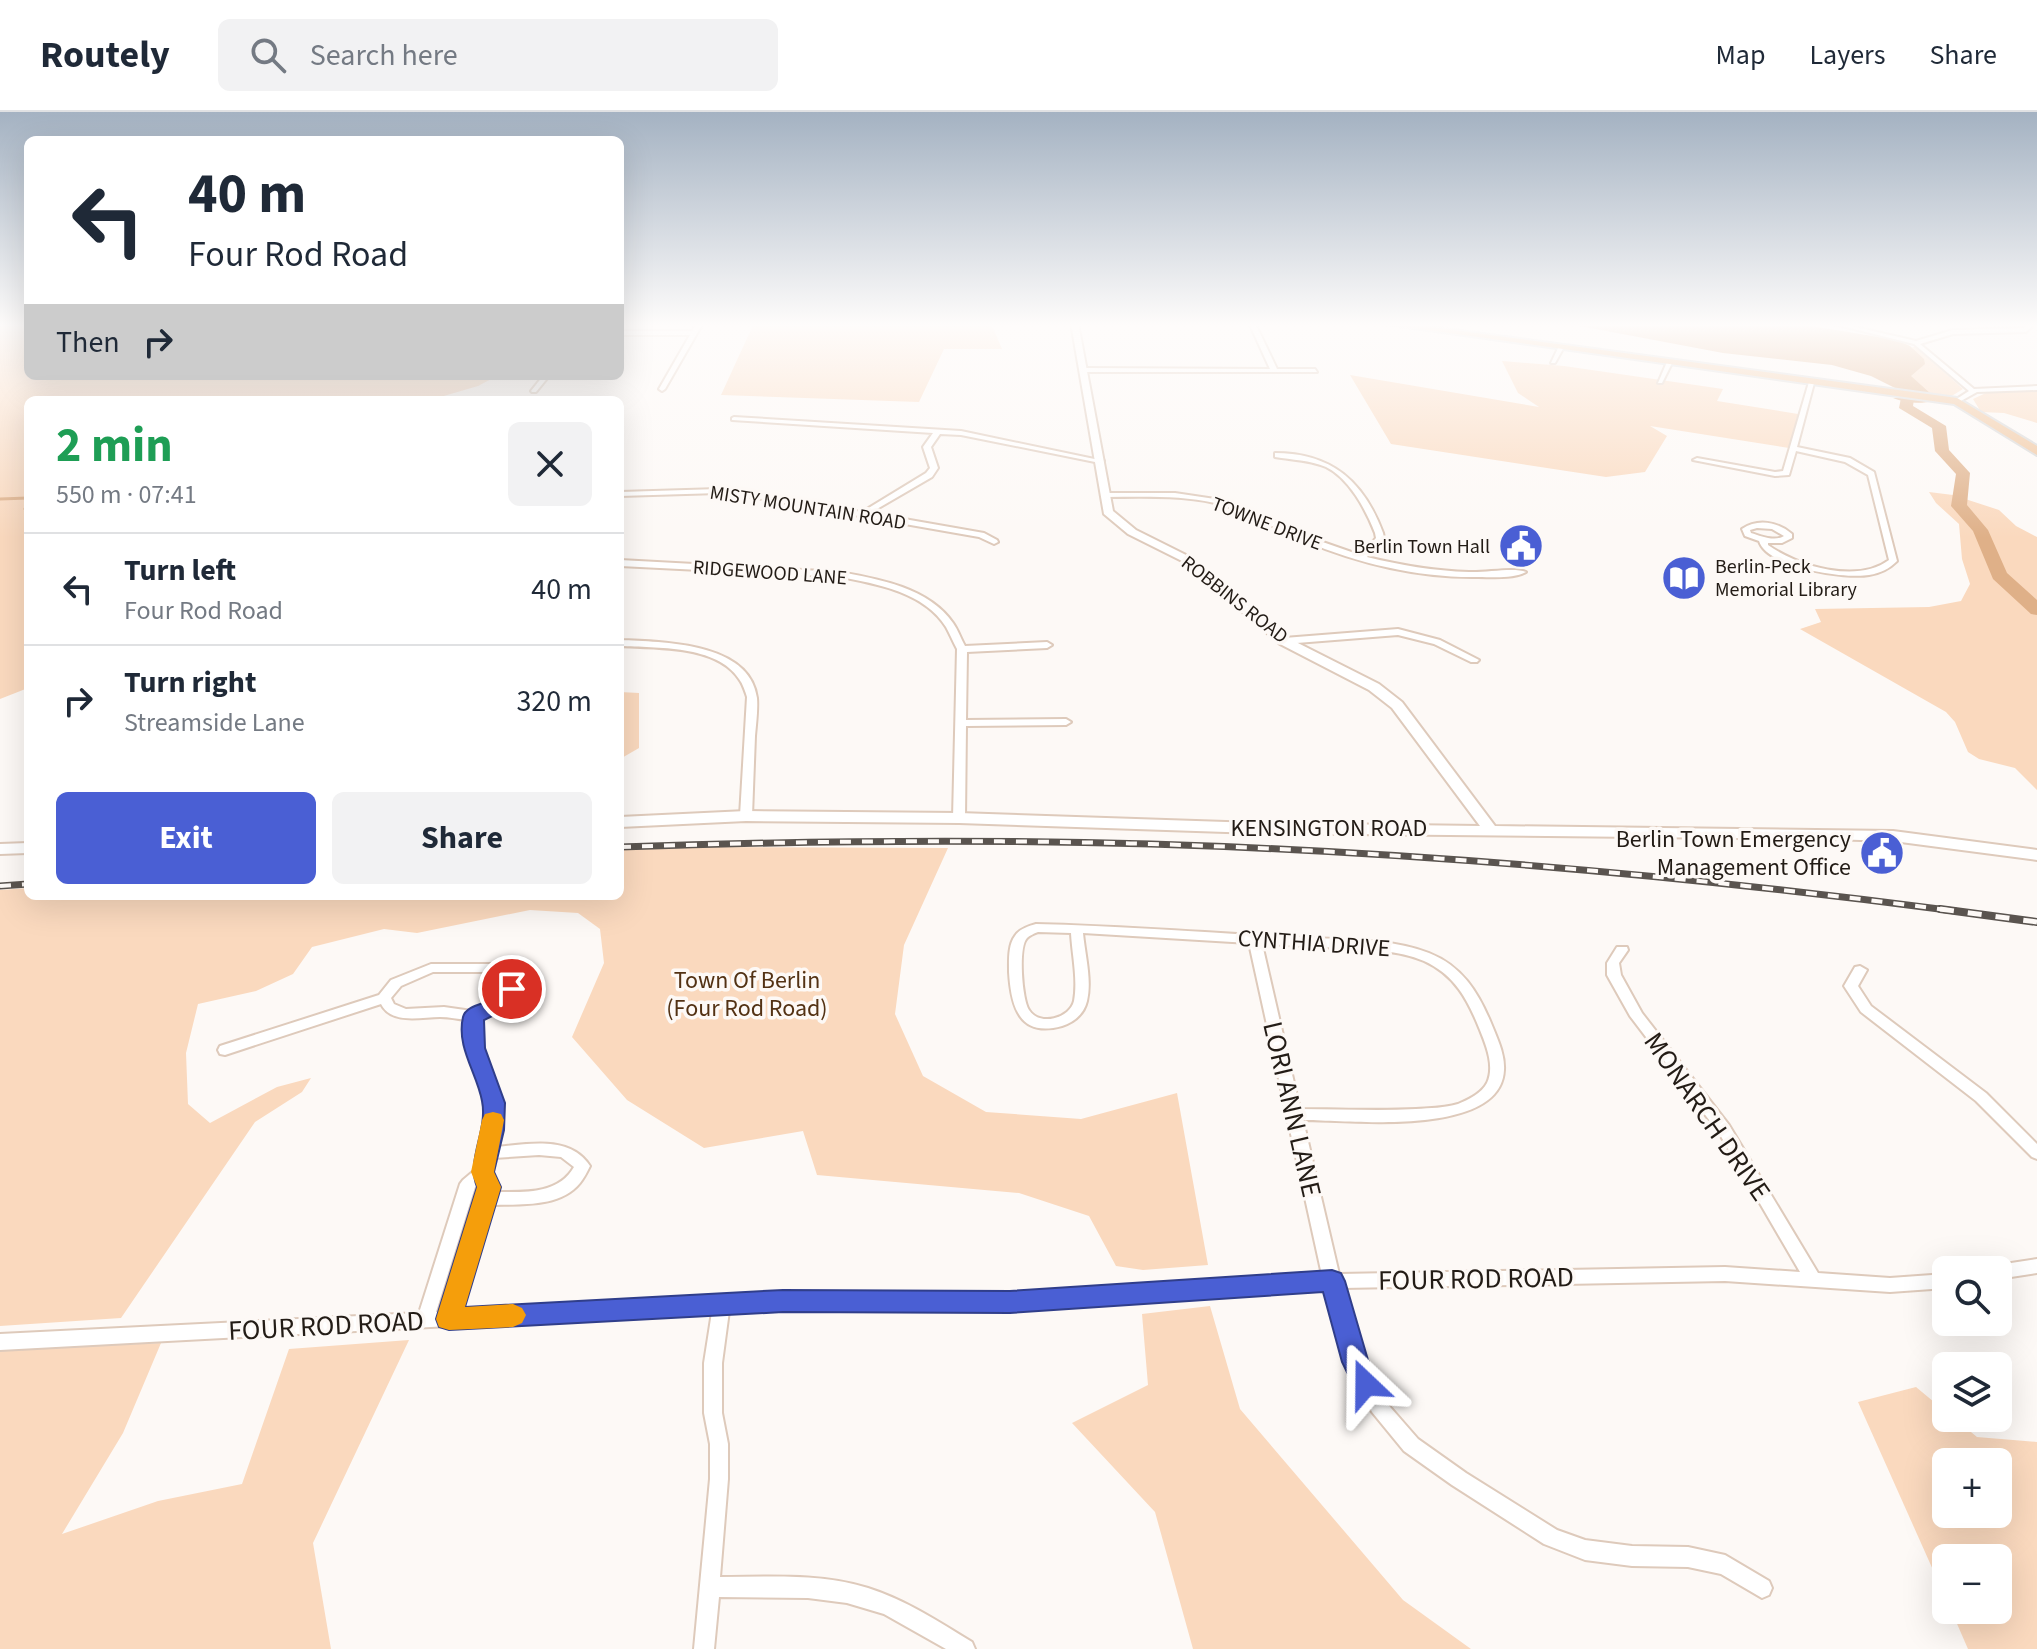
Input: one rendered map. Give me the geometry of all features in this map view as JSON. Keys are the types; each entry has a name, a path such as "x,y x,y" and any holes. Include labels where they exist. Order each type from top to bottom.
{"main road":[{"path":"1899,395 1957,401 2036,450"}],"street":[{"name":"ROBBINS ROAD","path":"1088,395 1108,512 1116,522 1186,559 1284,641 1374,687 1397,705 1489,828"},
{"path":"1697,460 1784,474 1808,395"},
{"path":"1957,401 1967,395"},
{"path":"734,419 938,431 986,437 1100,461"},
{"path":"864,514 929,475 934,468 927,447 938,431"},
{"path":"1763,540 1764,546 1775,554 1821,570 1868,572 1886,568 1893,561 1871,474 1837,456 1792,448"},
{"path":"1278,455 1325,464 1337,469 1349,480 1380,538 1362,557"},
{"name":"MISTY MOUNTAIN ROAD","path":"624,494 719,491 981,535 994,542"},
{"name":"TOWNE DRIVE","path":"1105,495 1177,496 1217,501 1320,544 1362,557 1438,571 1484,574 1522,572"},
{"name":"RIDGEWOOD LANE","path":"624,563 863,578 911,594 932,606 952,626 962,649"},
{"path":"1284,641 1398,632 1437,642 1474,660"},
{"path":"624,643 708,653 726,660 749,682 752,697 746,816"},
{"path":"959,818 962,649 1047,645"},
{"path":"962,723 1066,722"},
{"name":"KENSINGTON ROAD","path":"624,822 746,816 959,818 1256,828 1489,828 1893,836 2037,855"},
{"path":"0,849 24,848"},
{"name":"CYNTHIA DRIVE","path":"1077,929 1080,1003 1074,1015 1061,1022 1042,1023 1026,1018 1018,1006 1016,946 1021,935 1036,928 1077,929 1254,938 1387,947 1410,951 1436,962 1458,977 1472,997 1499,1060 1496,1079 1485,1096 1464,1108 1436,1113 1294,1114"},
{"name":"LORI ANN LANE","path":"1254,938 1332,1281 1355,1362 1378,1406 1411,1445 1551,1537 1585,1550 1632,1556 1688,1557 1725,1565 1762,1588"},
{"name":"MONARCH DRIVE","path":"1622,950 1613,963 1614,975 1637,1016 1724,1129 1814,1281"},
{"path":"225,1050 384,998 396,983 431,968 505,968 514,977 512,989 502,1003 473,1016 444,1012 404,1014 389,1007 384,998"},
{"path":"1860,970 1851,986 1866,1009 1981,1097 2037,1153"},
{"path":"449,1319 489,1187 483,1172 493,1130 494,1103 474,1048 473,1016"},
{"path":"485,1199 541,1196 562,1191 577,1179 582,1166 576,1156 563,1150 488,1153"},
{"path":"425,1320 468,1184 483,1172"},
{"path":"2012,1270 2037,1266"},
{"name":"FOUR ROD ROAD","path":"0,1342 721,1305 841,1301 937,1304 1010,1302 1332,1281 1725,1274 1890,1285 1932,1282"},
{"path":"704,1649 719,1479 713,1388 721,1305"},
{"path":"710,1587 804,1588 864,1597 916,1619 965,1649"}],"green space":[{"path":"0,395 448,395 24,396 24,690 0,699"},
{"path":"721,395 922,395 919,402"},
{"path":"1362,395 1467,395 1539,407 1521,395 1720,395 1717,401 1798,414 1789,448 1650,426 1667,436 1645,472 1606,477 1391,444"},
{"path":"1928,395 1954,395 1950,397"},
{"path":"1982,395 2037,395 2037,423 2004,413 1981,412 1973,399"},
{"path":"1929,492 1953,495 1999,510 2016,526 2037,537 2037,790 2015,768 1979,759 1968,752 1955,722 1946,712 1800,629 1821,622 1815,609 1929,607 1961,601 1970,584 1962,559 1959,524 1936,503"},
{"path":"624,692 639,693 639,748 624,757"},
{"name":"Town Of Berlin (Four Rod Road)","path":"948,848 904,945 895,1014 923,1076 986,1112 1081,1119 1177,1093 1208,1265 1143,1270 1116,1266 1089,1216 1019,1193 817,1175 803,1131 704,1148 627,1100 572,1037 604,963 600,929 578,913 530,910 417,933 384,929 312,947 293,974 256,991 198,1004 186,1053 188,1104 210,1123 277,1087 311,1078 302,1092 255,1122 121,1318 0,1326 0,890 24,888 24,900 624,900 624,850"},
{"path":"1210,1306 1240,1409 1403,1600 1471,1649 1193,1649 1155,1512 1072,1423 1148,1385 1142,1314"},
{"path":"409,1340 313,1543 331,1649 0,1649 0,1350 161,1343 123,1433 62,1534 158,1501 242,1484 289,1349"},
{"path":"1916,1387 1932,1400 1932,1432 1971,1432 1977,1437 2037,1442 2037,1649 1968,1649 1957,1624 2012,1624 2012,1544 1932,1544 1932,1568 1858,1402"}],"shaded area":[{"path":"1903,395 1931,395 1928,402 1920,403 1893,398 1903,398"}],"waterway":[{"path":"1909,395 1906,408 1939,426 1942,451 1963,473 1959,506 1980,530 1999,575 2037,610"},
{"path":"0,499 24,498"}],"railway":[{"path":"624,847 952,841 1252,848 1554,867 1954,911"},
{"path":"0,886 24,884"},
{"path":"1940,909 1954,911"},
{"path":"1954,911 2037,922"}],"slow traffic":[{"path":"493,1120 483,1172 489,1187 449,1319 513,1315"}],"place":[{"name":"Berlin Town Hall","path":"1521,546"},
{"name":"Berlin-Peck Memorial Library","path":"1684,578"},
{"name":"Berlin Town Emergency Management Office","path":"1882,853"}],"route":[{"path":"512,989 502,1003 473,1016 474,1048 494,1103 493,1130 483,1172 489,1187 449,1319 783,1301 1010,1302 1332,1281 1355,1362 1366,1384"}]}
